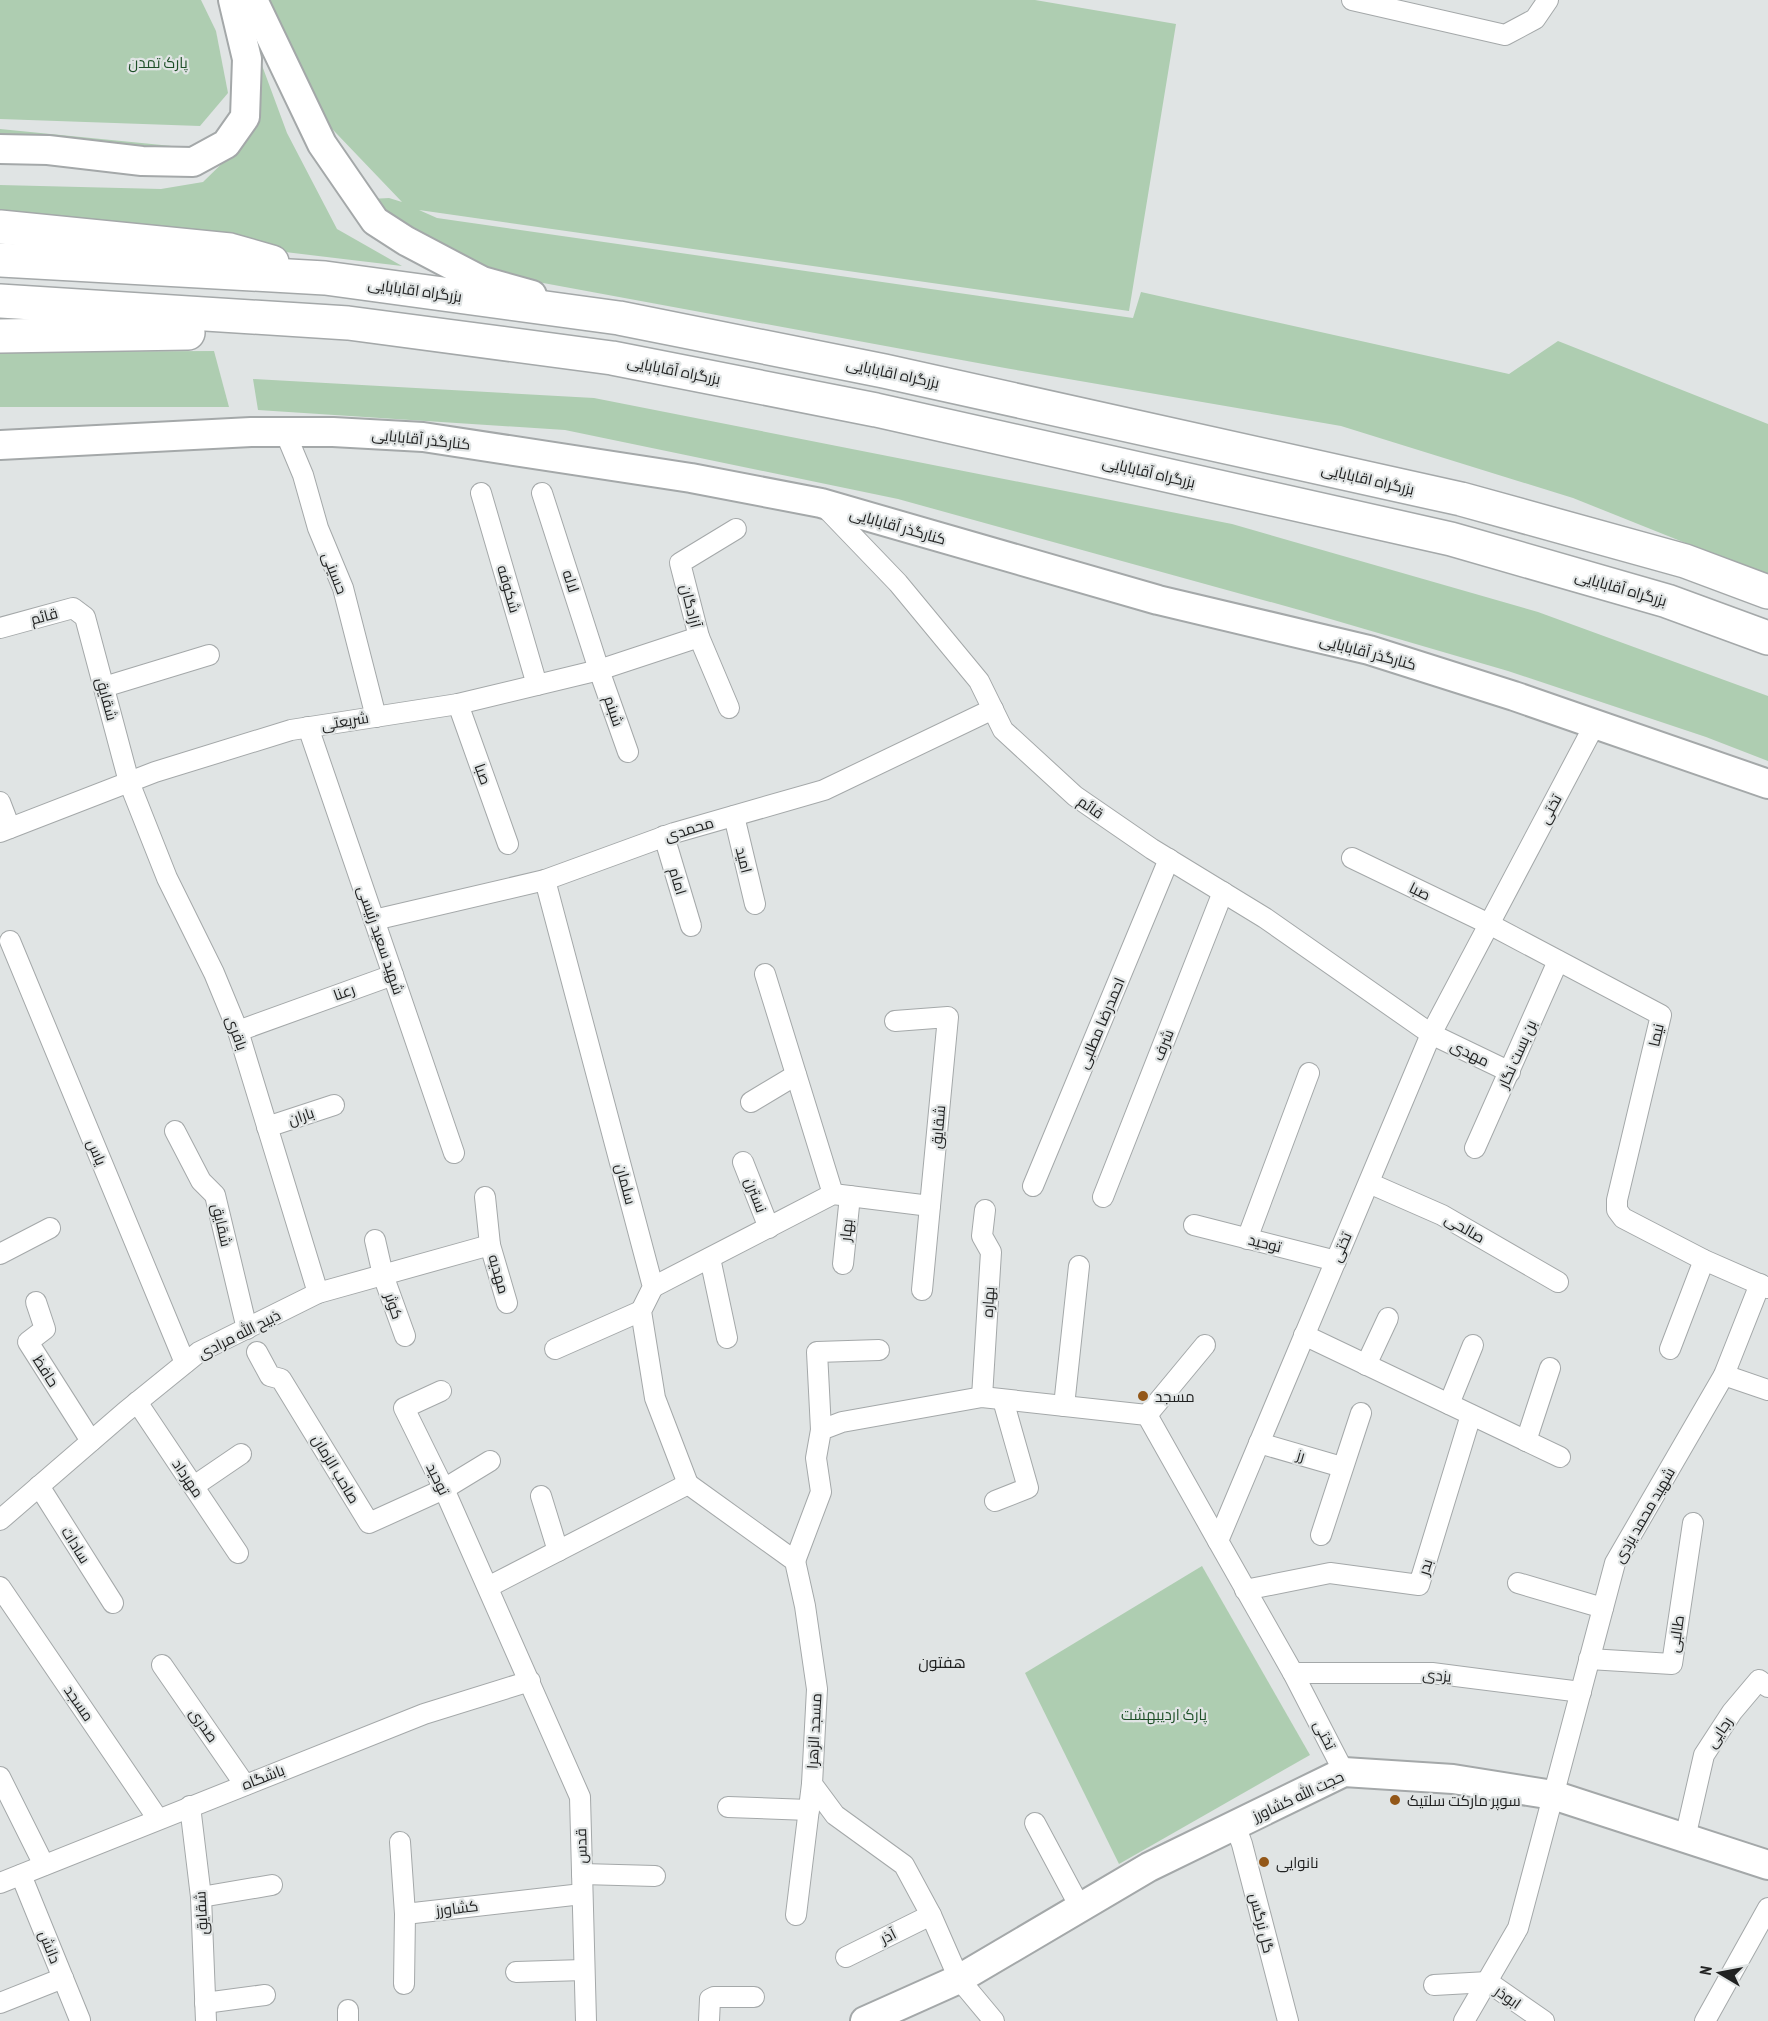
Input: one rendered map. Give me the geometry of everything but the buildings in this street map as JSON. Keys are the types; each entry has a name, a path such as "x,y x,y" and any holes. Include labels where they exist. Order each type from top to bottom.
{"highway":[{"path":"0,227 230,250 325,278"},
{"name":"بزرگراه اقابابایی","path":"0,260 325,278 606,317 884,371 1449,497 1685,561 1768,592"},
{"path":"0,301 348,323 520,346"},
{"path":"0,336 244,331 520,346"},
{"name":"بزرگراه آقابابایی","path":"520,346 612,358 876,410 1451,539 1667,601 1768,638"}],"main road":[{"path":"0,149 48,150 142,160 193,162 226,144 245,117 248,59 233,0"},
{"path":"254,0 322,144 375,221 406,241 482,281 606,317"},
{"path":"0,431 66,442"},
{"name":"کنارگذر آقابابایی","path":"0,445 251,432 333,432 423,437 691,478 821,503 1158,600 1369,650 1514,696 1768,784"},
{"name":"حجت الله کشاورز","path":"869,2020 959,1979 1149,1867 1344,1772 1454,1779 1553,1795 1768,1865"}],"street":[{"path":"1352,0 1505,35 1535,19 1548,0"},
{"name":"حسینی","path":"285,432 303,475 318,528 343,588 376,717"},
{"name":"شکوفه","path":"482,493 537,685"},
{"name":"لاله","path":"542,493 599,670"},
{"name":"قائم","path":"821,503 898,583 979,681 1003,730 1075,796 1169,859 1266,918 1431,1034"},
{"name":"آزادگان","path":"729,708 699,637 680,563 736,529"},
{"name":"قائم","path":"0,628 73,608 85,617"},
{"name":"شقایق","path":"85,617 129,782"},
{"name":"شریعتی","path":"5,830 155,772 291,729 458,704 599,670 699,637"},
{"path":"104,687 209,655"},
{"name":"شبنم","path":"599,670 628,752"},
{"name":"صبا","path":"458,704 508,844"},
{"name":"محمدی","path":"374,920 545,880 664,836 824,790 993,709"},
{"name":"تختی","path":"1344,1772 1293,1673 1218,1541 1431,1034 1595,724"},
{"name":"شهید سعید رئیسی","path":"308,727 454,1153"},
{"name":"باقری","path":"129,782 166,878 214,973 238,1031 318,1293"},
{"path":"0,802 5,830"},
{"name":"امید","path":"734,816 755,904"},
{"name":"امام","path":"664,836 691,926"},
{"name":"صبا","path":"1352,858 1489,924"},
{"name":"احمدرضا مطلبی","path":"1033,1186 1169,859"},
{"name":"سلمان","path":"545,880 653,1287"},
{"name":"شرف","path":"1103,1197 1223,892"},
{"name":"نیما","path":"1489,924 1661,1015 1617,1200 1617,1210 1623,1218 1704,1260"},
{"name":"یاس","path":"10,941 185,1363"},
{"name":"بن بست نگار","path":"1475,1148 1558,961"},
{"path":"765,974 796,1075 841,1195"},
{"name":"رعنا","path":"238,1031 393,975"},
{"name":"شقایق","path":"895,1021 948,1017 922,1290"},
{"name":"مهدی","path":"1431,1034 1510,1072"},
{"path":"1247,1239 1309,1073"},
{"path":"751,1102 796,1075"},
{"name":"باران","path":"267,1127 334,1105"},
{"name":"شقایق","path":"175,1131 201,1181 215,1195 247,1329"},
{"name":"نسترن","path":"743,1162 769,1228"},
{"name":"صالحی","path":"1369,1182 1442,1215 1558,1282"},
{"path":"879,1350 817,1352 821,1430 816,1458 821,1492 795,1561 688,1484 655,1398 641,1311 653,1287 769,1228 841,1195 930,1206"},
{"name":"بهار","path":"841,1195 843,1264"},
{"name":"مهدیه","path":"485,1197 490,1245 507,1303"},
{"name":"بهاره","path":"982,1396 991,1252 982,1236 985,1210"},
{"name":"توحید","path":"1194,1226 1336,1261"},
{"path":"0,1254 50,1227"},
{"name":"کوثر","path":"375,1240 383,1275 405,1336"},
{"name":"ذبیح الله مرادی","path":"0,1520 199,1352 318,1293 490,1245"},
{"path":"710,1258 727,1338"},
{"path":"1670,1349 1704,1260 1764,1286"},
{"path":"1064,1406 1079,1266"},
{"name":"شهید محمد یزدی","path":"1464,2021 1518,1929 1615,1563 1725,1375 1764,1286"},
{"name":"حافظ","path":"36,1302 45,1329 28,1342 91,1441"},
{"path":"555,1349 641,1311"},
{"path":"1366,1365 1388,1318"},
{"path":"1304,1335 1560,1457"},
{"path":"1147,1415 1205,1345"},
{"path":"1449,1404 1473,1345"},
{"name":"صاحب الزمان","path":"257,1352 270,1376 281,1379 369,1523 444,1489"},
{"path":"1526,1441 1550,1368"},
{"path":"1725,1375 1768,1390"},
{"name":"توحید","path":"441,1391 404,1408 444,1489 530,1681"},
{"path":"821,1430 842,1422 982,1396 1147,1415"},
{"path":"995,1502 1028,1488 1003,1400"},
{"name":"مهرداد","path":"137,1402 238,1553"},
{"path":"1321,1535 1360,1413"},
{"name":"بدر","path":"1245,1590 1330,1573 1419,1585 1471,1414"},
{"path":"1147,1415 1218,1541"},
{"name":"رز","path":"1259,1443 1342,1467"},
{"path":"194,1486 241,1454"},
{"path":"444,1489 490,1461"},
{"path":"488,1587 688,1484"},
{"name":"سادات","path":"39,1486 113,1604"},
{"path":"541,1496 558,1551"},
{"name":"طالبی","path":"1589,1659 1672,1664 1693,1523"},
{"name":"مسجد الزهرا","path":"795,1561 805,1606 817,1689 812,1784 835,1815 904,1865 931,1915 959,1979"},
{"path":"1518,1583 1604,1608"},
{"name":"مسجد","path":"0,1587 158,1819"},
{"name":"صدری","path":"162,1665 245,1785"},
{"name":"یزدی","path":"1293,1673 1432,1673 1581,1692"},
{"name":"رجایی","path":"1685,1838 1704,1755 1732,1712 1759,1680 1768,1688"},
{"name":"باشگاه","path":"0,1883 424,1714 530,1681"},
{"name":"قدس","path":"530,1681 580,1797 586,2021"},
{"path":"0,1777 44,1865"},
{"path":"796,1915 812,1784"},
{"name":"شقایق","path":"190,1806 201,1897 205,2012"},
{"path":"728,1807 808,1810"},
{"path":"1035,1823 1080,1907"},
{"name":"گل نرگس","path":"1235,1826 1242,1844 1288,2021"},
{"path":"400,1842 405,1914 404,1984"},
{"name":"دانش","path":"21,1875 80,2020"},
{"name":"کشاورز","path":"405,1914 582,1884 655,1876"},
{"path":"201,1897 272,1885"},
{"path":"1705,2021 1768,1908"},
{"name":"آذر","path":"846,1957 931,1915"},
{"path":"516,1972 584,1970"},
{"path":"0,2003 63,1978"},
{"path":"959,1979 993,2021"},
{"name":"ابوذر","path":"1434,1984 1488,1982 1544,2021"},
{"path":"205,2012 265,1995"},
{"path":"709,2021 710,1999 714,1997 754,1997"}],"green space":[{"name":"پارک تمدن","path":"0,0 201,0 216,31 228,93 200,126 0,119"},
{"path":"268,0 1035,0 1176,24 1129,311 419,210 437,218 1133,318 1141,292 1509,374 1558,341 1768,424 1768,576 1573,498 1341,426 1005,368 505,276 379,213 371,199 389,198 402,202 314,110"},
{"path":"250,33 287,133 337,229 402,266 59,225 0,221 0,185 161,189 203,182 241,145"},
{"path":"0,129 202,149 0,145"},
{"path":"214,351 229,407 0,407 0,352"},
{"path":"253,379 594,398 1232,524 1538,612 1768,696 1768,761 1706,737 1508,671 1303,611 898,499 565,430 258,410"},
{"name":"پارک اردیبهشت","path":"1202,1566 1310,1755 1119,1864 1025,1673"}],"place":[{"name":"مسجد","path":"1143,1396"},
{"name":"سوپر مارکت سلتیک","path":"1395,1800"},
{"name":"نانوایی","path":"1264,1862"}],"district":[{"name":"هفتون","path":"942,1662"}]}
